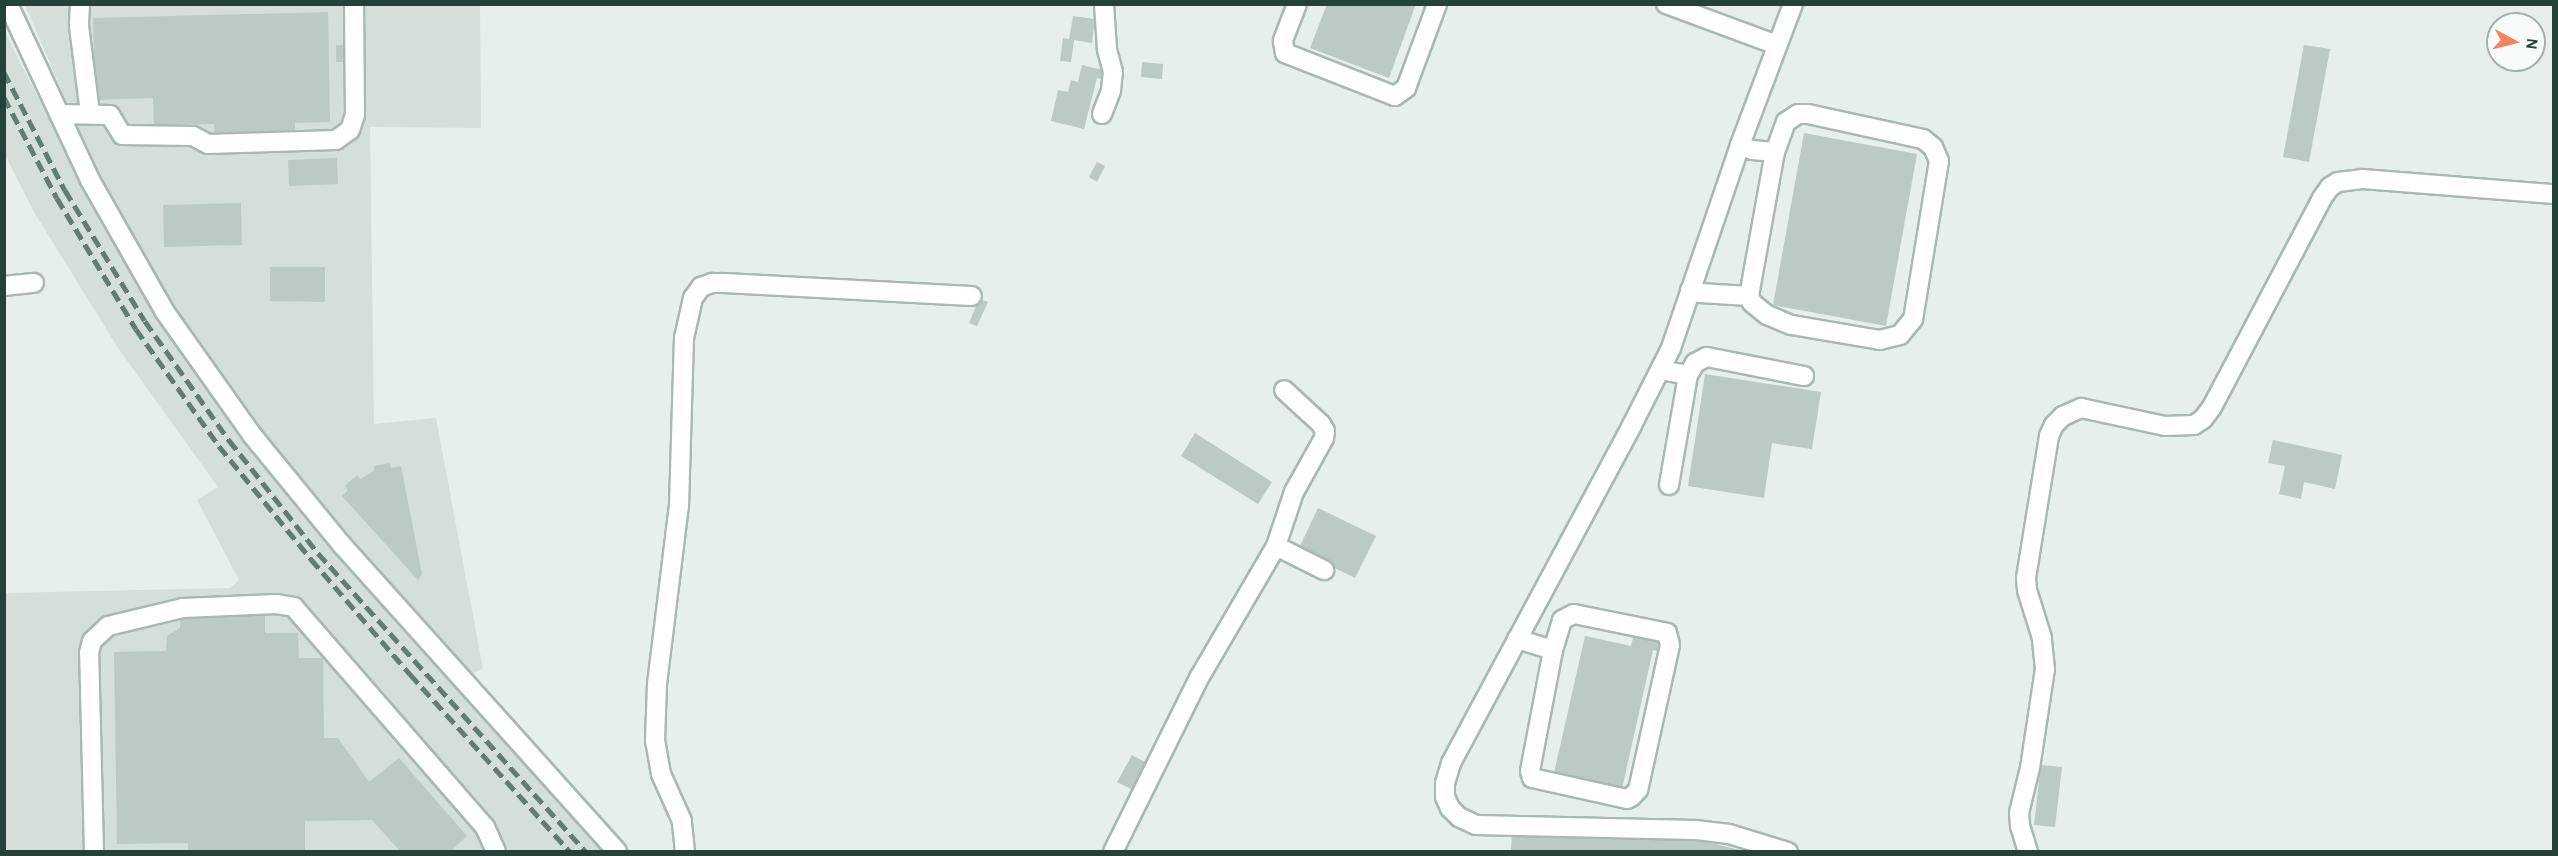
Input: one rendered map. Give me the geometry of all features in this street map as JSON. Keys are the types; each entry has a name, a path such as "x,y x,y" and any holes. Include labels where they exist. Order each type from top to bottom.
{"street":[{"path":"8,4 90,180 165,312 252,435 342,545 617,852"},
{"path":"67,4 80,5 78,26 90,113"},
{"path":"59,114 110,115 122,135 194,136 208,144 336,140 350,130 355,116 354,4"},
{"path":"1102,114 1111,90 1113,72 1107,49 1104,4"},
{"path":"1297,4 1283,41 1285,53 1395,96 1406,88 1437,4"},
{"path":"1666,4 1777,45"},
{"path":"1788,852 1729,834 1695,830 1476,825 1459,817 1450,808 1445,797 1445,783 1451,763 1671,348 1740,145 1793,4"},
{"path":"1798,114 1808,114 1923,139 1933,147 1939,161 1913,319 1900,335 1880,340 1791,325 1756,309 1749,296 1775,152 1786,122 1798,114"},
{"path":"1740,145 1752,150 1775,152"},
{"path":"2028,852 2020,826 2019,813 2030,768 2045,669 2042,638 2027,590 2026,578 2049,436 2054,425 2062,416 2081,408 2165,426 2194,425 2203,419 2212,408 2322,198 2330,187 2338,182 2362,179 2553,194"},
{"path":"685,852 682,821 661,774 655,741 657,684 679,506 684,338 693,298 700,287 724,282 972,296"},
{"path":"4,286 34,283"},
{"path":"1690,290 1700,293 1749,296"},
{"path":"1669,485 1688,375 1695,363 1707,357 1804,376"},
{"path":"1660,370 1688,375"},
{"path":"1113,852 1199,678 1276,546 1294,492 1319,450 1325,431 1284,390"},
{"path":"1276,546 1324,570"},
{"path":"94,852 89,653 92,641 108,626 183,608 276,604 294,607 485,827 496,852"},
{"path":"1569,615 1662,631 1669,637 1670,645 1639,786 1631,797 1532,778 1530,771 1553,650 1562,621 1569,615"},
{"path":"1517,639 1553,650"}],"shaded area":[{"path":"25,5 480,5 481,128 370,127 374,424 436,418 483,669 470,674 290,469 202,350 171,305 97,173"},
{"path":"4,30 81,183 159,311 243,432 610,851 5,851 5,593 230,588 239,580 197,500 218,487 118,348 34,212 5,155"}],"building":[{"path":"1327,4 1416,4 1389,78 1310,48"},
{"path":"328,12 330,122 295,123 295,136 214,138 214,124 154,125 153,98 95,100 93,18"},
{"path":"1073,16 1095,19 1092,43 1074,40 1071,62 1060,61 1063,38 1069,39"},
{"path":"336,45 344,45 344,62 336,62"},
{"path":"2304,45 2330,49 2309,162 2283,157"},
{"path":"1142,62 1163,64 1162,79 1141,77"},
{"path":"1082,65 1110,72 1108,81 1097,78 1084,129 1051,121 1058,90 1068,92 1071,80 1078,82"},
{"path":"1804,133 1917,154 1886,326 1773,305"},
{"path":"337,158 338,184 289,186 288,160"},
{"path":"1097,162 1105,166 1097,182 1089,177"},
{"path":"241,203 242,245 164,247 163,205"},
{"path":"270,267 325,267 325,302 270,301"},
{"path":"979,299 988,302 977,326 969,323"},
{"path":"1705,374 1821,392 1812,449 1772,443 1764,498 1688,486"},
{"path":"1195,433 1272,482 1258,504 1181,456"},
{"path":"2273,440 2342,455 2335,489 2304,482 2301,499 2279,494 2285,466 2268,463"},
{"path":"390,463 391,468 401,466 422,574 418,580 342,496 348,490 345,486 357,475 360,479 374,471 374,466"},
{"path":"1318,508 1376,536 1355,578 1298,550"},
{"path":"265,613 265,633 298,633 299,658 323,658 324,738 338,738 369,782 399,758 467,836 450,852 401,852 372,820 305,821 305,852 188,852 188,843 117,844 114,652 166,651 167,636 180,628 180,614"},
{"path":"1635,630 1660,636 1657,651 1653,650 1622,789 1554,773 1585,636 1631,646"},
{"path":"1132,755 1147,763 1133,790 1117,782"},
{"path":"2041,765 2062,767 2055,827 2034,825"},
{"path":"1512,831 1703,841 1744,851 1511,852"}],"railway":[{"path":"4,72 65,190 145,321 229,440 318,553 586,852"},
{"path":"4,97 57,198 136,329 219,446 311,559 410,674 570,852"}]}
